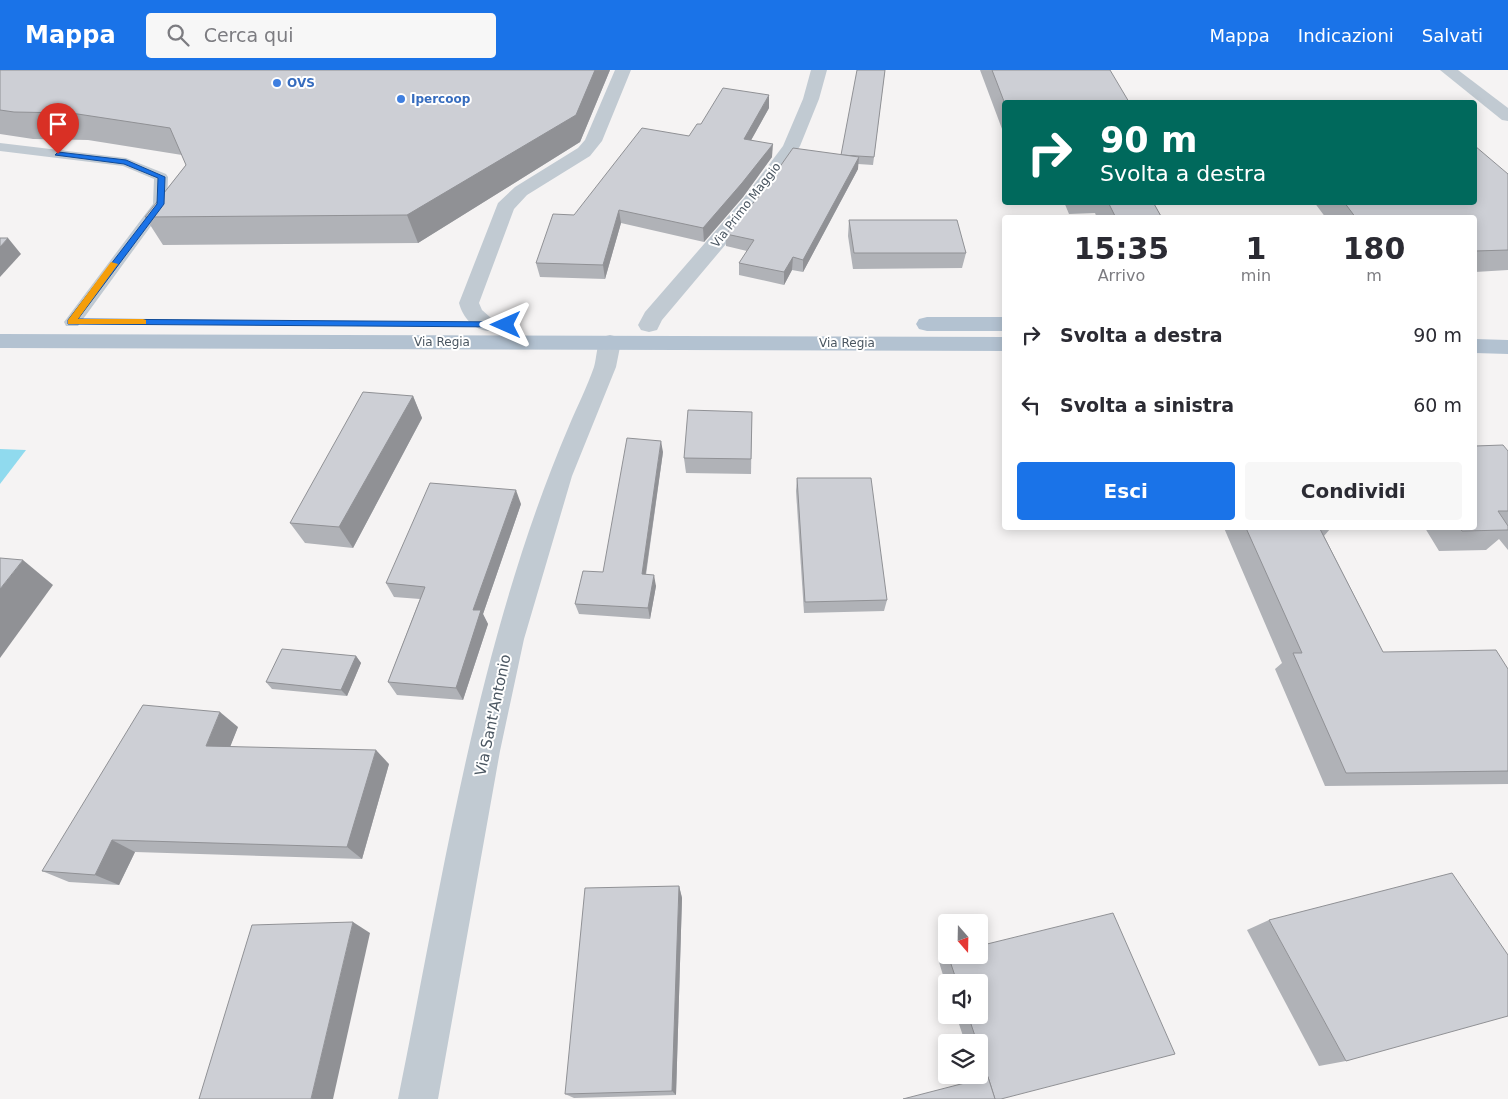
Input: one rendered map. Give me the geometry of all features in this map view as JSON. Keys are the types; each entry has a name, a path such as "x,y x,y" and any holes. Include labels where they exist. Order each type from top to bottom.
{"main road":[{"name":"Via Regia","path":"0,322 488,325 1002,324"},
{"path":"1477,329 1508,329"},
{"name":"Via Regia","path":"0,341 1002,344"},
{"path":"1477,346 1508,347"}],"street":[{"path":"488,325 472,312 469,303 505,207 521,191 584,152 593,141 623,70"},
{"name":"Via Primo Maggio","path":"649,325 653,317 751,202 791,146 811,98 819,70"},
{"path":"1448,70 1508,116"},
{"name":"Via Sant'Antonio","path":"418,1099 484,751 510,639 560,476 604,367 610,342"}],"lane":[{"path":"0,147 126,162 161,177 160,204 72,322"}],"water":[{"path":"0,449 26,450 0,484"}],"building":[{"path":"0,70 595,70 576,115 407,215 145,217 186,165 170,128 71,113 0,110"},
{"path":"857,70 885,70 874,157 841,155"},
{"path":"992,70 1110,70 1128,100 1003,100"},
{"path":"723,88 769,95 744,139 773,144 703,228 619,210 603,265 536,263 553,214 574,215 642,128 689,136 697,124 701,124"},
{"path":"793,148 859,157 803,260 793,257 784,272 739,263 754,240 726,234 760,195"},
{"path":"1477,148 1508,174 1508,250 1477,251 1477,215 1354,215 1346,205 1477,205"},
{"path":"1110,205 1155,205 1160,215 1114,215"},
{"path":"849,220 957,220 966,253 854,253"},
{"path":"0,238 8,238 0,247"},
{"path":"363,392 413,396 339,527 290,523"},
{"path":"688,410 752,412 751,459 684,458"},
{"path":"627,438 661,441 642,574 654,575 648,608 575,604 583,571 603,572"},
{"path":"1503,445 1508,451 1508,511 1498,511 1508,526 1508,530 1462,531 1461,530 1477,530 1477,446"},
{"path":"797,478 871,478 887,600 805,602"},
{"path":"430,483 516,490 473,610 481,610 456,688 388,682 425,587 386,583"},
{"path":"1247,530 1321,530 1383,652 1496,650 1508,669 1508,771 1346,773 1293,653 1302,653"},
{"path":"0,558 23,560 0,589"},
{"path":"282,649 356,656 341,690 266,682"},
{"path":"143,705 220,712 206,746 376,750 347,847 112,840 95,875 42,871"},
{"path":"1452,873 1508,955 1508,1016 1346,1061 1269,920"},
{"path":"679,886 672,1091 565,1094 585,888"},
{"path":"1113,913 1175,1054 995,1099 988,1077 988,1034 974,1034 971,1024 988,1024 988,974 954,974 951,964 988,964 988,944"},
{"path":"353,922 311,1099 199,1099 252,925"},
{"path":"988,1077 995,1099 903,1099 961,1084 988,1084"}],"slow traffic":[{"path":"114,264 72,322 143,322"}],"place":[{"name":"OVS","path":"277,83"},
{"name":"Ipercoop","path":"401,99"}],"route":[{"path":"58,154 126,162 161,177 160,204 72,322 506,325"}]}
